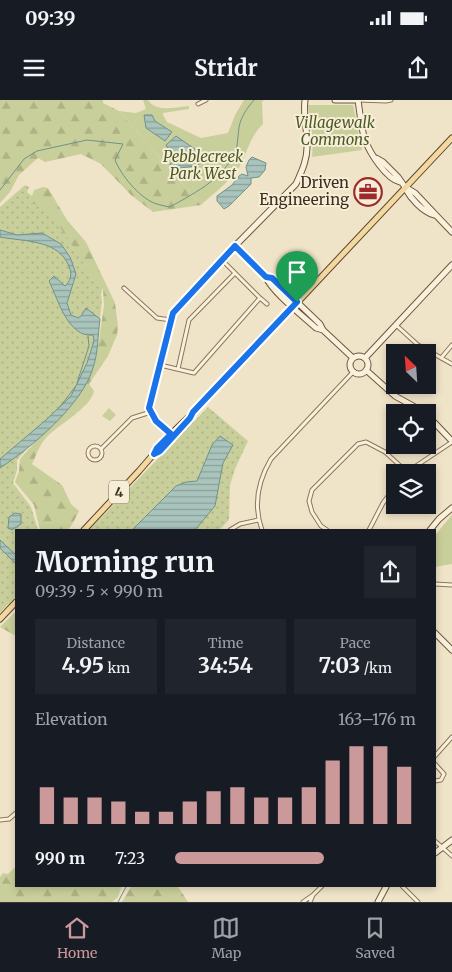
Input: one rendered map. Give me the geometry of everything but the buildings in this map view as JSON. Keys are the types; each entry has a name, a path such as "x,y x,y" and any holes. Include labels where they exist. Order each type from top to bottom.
{"main road":[{"name":"4","path":"85,529 452,138"},
{"path":"154,454 157,448 193,412"},
{"path":"0,619 15,603"}],"street":[{"path":"198,104 206,100"},
{"path":"171,434 156,421 149,408 170,320 182,302 296,184 307,153 308,141 303,115 305,100"},
{"path":"335,100 391,100"},
{"path":"358,100 365,140 376,158 383,162 398,177 410,197 452,232"},
{"path":"235,246 293,307 316,328 323,330"},
{"path":"225,263 267,304"},
{"path":"365,358 452,266"},
{"path":"178,369 189,320 234,273"},
{"path":"266,277 272,278 353,358"},
{"path":"124,288 157,318 170,320"},
{"path":"160,365 194,373 260,298"},
{"path":"396,324 418,345 452,364"},
{"path":"441,358 452,345"},
{"path":"359,356 365,358 368,364 366,370 360,374 354,371 350,364 353,358 359,356"},
{"path":"366,370 395,396 410,404"},
{"path":"262,529 258,520 258,490 265,469 271,459 354,371"},
{"path":"101,449 132,418 151,412"},
{"path":"419,464 452,442 436,425"},
{"path":"326,529 321,526 312,512 308,501 312,490 358,444 366,442 385,452 398,464"},
{"path":"92,448 101,449 102,454 100,458 96,460 90,458 89,453 92,448"},
{"path":"370,529 386,498"},
{"path":"431,529 452,508"},
{"path":"232,529 240,524 258,520"},
{"path":"436,584 452,585"},
{"path":"436,634 452,650"},
{"path":"436,755 452,737"},
{"path":"436,765 444,774 441,780 436,781"},
{"path":"0,820 9,819 15,814"},
{"path":"436,852 452,840"},
{"path":"436,842 452,856"},
{"path":"303,902 321,887"},
{"path":"378,902 386,887"},
{"path":"403,887 418,902"},
{"path":"310,902 313,895"}],"green space":[{"path":"0,100 103,100 103,103 119,111 201,205 153,212 131,195 101,164 81,154 45,162 38,158 19,175 10,192 0,203"},
{"name":"Pebblecreek Park West","path":"143,100 148,100 156,107 161,108 189,106 189,109 163,113 163,115 167,122 201,138 228,133 235,115 244,100 264,100 262,102 263,124 254,135 238,169 225,184 201,205 119,111 136,113 146,109"},
{"name":"Villagewalk Commons","path":"308,105 353,105 362,150 312,157 313,140"},
{"path":"25,185 29,187 27,192 48,208 104,282 101,294 102,302 97,342 79,390 17,460 17,470 13,483 31,507 38,529 15,529 15,597 0,613 0,207"},
{"path":"43,187 48,188 67,220 86,242 115,303 118,326 117,335 108,356 89,384 94,391 92,397 87,404 45,439 32,464 62,485 71,504 79,511 69,529 40,529 34,505 15,482 19,471 20,459 80,391 99,341 104,305 103,289 47,211 30,202 34,190"},
{"path":"208,407 248,441 230,485 229,520 220,529 90,529"},
{"path":"109,408 116,415 110,421 102,416"},
{"path":"452,515 452,564 436,567 436,534"},
{"path":"14,613 15,613 15,635 0,627"},
{"path":"15,867 15,887 121,887 118,897 112,902 0,902 0,877 3,873 8,874"},
{"path":"131,887 178,887 188,902 122,902"}],"water":[{"path":"144,115 152,115 155,121 172,132 165,141 146,128"},
{"path":"176,136 202,154 203,160 197,166 171,169 170,164 174,160 166,145"},
{"path":"252,157 266,163 265,170 259,177 251,178 251,184 224,209 217,201 217,196 232,185 242,174 248,176 246,167"},
{"path":"0,230 17,235 42,233 61,244 70,257 76,274 67,303 71,315 78,318 86,308 100,319 95,362 87,382 78,396 41,437 0,468 0,459 71,396 87,363 94,341 93,335 84,334 70,324 60,307 49,281 54,276 65,286 68,282 71,271 65,259 50,247 31,241 0,237"},
{"path":"220,436 233,445 223,463 215,506 196,529 133,529 176,486 186,482 197,481 212,445"},
{"path":"15,513 21,514 21,524 12,530 8,528 9,517"},
{"path":"0,540 15,554 15,563 0,548"}],"waterway":[{"path":"0,190 24,159 37,151 87,140 123,144 115,160 126,179 148,200 170,207 219,175 233,157 237,146 241,120 254,100"},
{"path":"77,383 89,346 88,336"},
{"path":"60,407 75,387"},
{"path":"118,902 126,887"}],"place":[{"name":"Driven Engineering","path":"368,192"}],"route":[{"path":"235,246 266,277 272,278 297,302 193,412 190,418 160,451 154,454 157,448 171,434 156,421 149,408 173,313 223,258 235,246"}]}
